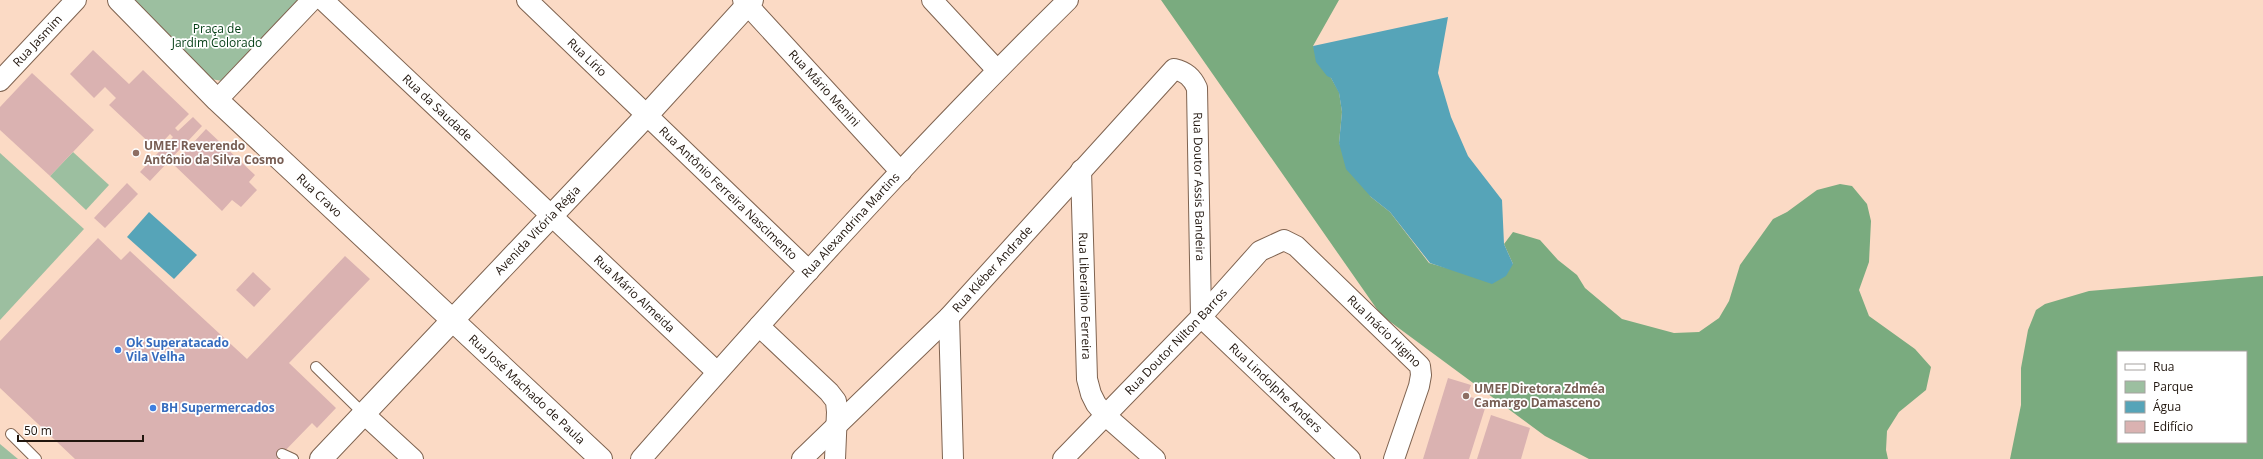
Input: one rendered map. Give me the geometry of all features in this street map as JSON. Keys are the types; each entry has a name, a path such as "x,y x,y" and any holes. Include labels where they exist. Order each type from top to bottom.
{"street":[{"name":"Rua Jasmim","path":"0,81 76,0"},
{"name":"Rua Cravo","path":"119,0 217,100 454,320"},
{"path":"217,100 312,0"},
{"name":"Rua da Saudade","path":"323,0 551,214"},
{"name":"Rua Lírio","path":"527,0 647,115"},
{"path":"932,0 997,70"},
{"name":"Rua Alexandrina Martins","path":"641,459 717,372 901,172 997,70 1068,0"},
{"name":"Avenida Vitória Régia","path":"321,459 454,320 551,214 647,115 747,2"},
{"name":"Rua Mário Menini","path":"747,2 901,172"},
{"name":"Rua Kléber Andrade","path":"802,459 836,424 949,317 1174,69"},
{"name":"Rua Doutor Assis Bandeira","path":"1174,69 1185,72 1193,79 1197,88 1202,317"},
{"name":"Rua Antônio Ferreira Nascimento","path":"647,115 809,271"},
{"name":"Rua Liberalino Ferreira","path":"1081,170 1088,380 1090,394 1106,416 1155,459"},
{"name":"Rua Mário Almeida","path":"551,214 717,372"},
{"name":"Rua Doutor Nilton Barros","path":"1063,459 1202,317 1260,251 1284,240 1296,246"},
{"name":"Rua Inácio Higino","path":"1296,246 1420,366 1421,375 1419,386 1394,459"},
{"path":"949,317 953,459"},
{"name":"Rua Lindolphe Anders","path":"1202,317 1350,459"},
{"name":"Rua José Machado de Paula","path":"454,320 601,459"},
{"path":"759,326 829,392 836,401 835,459"},
{"path":"364,414 413,459"}],"lane":[{"path":"316,367 364,414"},
{"path":"11,434 36,459"},
{"path":"282,454 293,459"}],"green space":[{"name":"Praça de Jardim Colorado","path":"127,0 298,0 222,81 211,79"},
{"path":"1161,0 1339,0 1313,46 1339,92 1342,112 1339,143 1371,197 1390,212 1429,263 1457,271 1513,264 1504,244 1513,232 1540,240 1558,260 1577,275 1585,288 1622,319 1674,333 1699,332 1719,318 1729,301 1740,265 1773,219 1787,212 1817,190 1840,184 1852,186 1867,204 1871,221 1869,262 1859,290 1869,316 1915,349 1931,367 1926,390 1899,412 1887,431 1886,450 1888,459 1589,459 1545,436 1381,315"},
{"path":"73,152 109,185 86,210 50,176"},
{"path":"0,153 84,229 0,320"},
{"path":"2263,276 2263,459 2010,459 2021,405 2021,368 2028,330 2036,310 2045,304 2089,291"},
{"path":"0,444 18,459 0,459"}],"water":[{"path":"1448,17 1438,73 1451,117 1468,156 1502,200 1504,244 1513,264 1506,276 1492,284 1430,263 1390,212 1371,197 1346,169 1339,143 1342,112 1339,93 1331,78 1327,76 1316,62 1313,46"},
{"path":"149,212 197,255 174,279 127,237"}],"building":[{"path":"93,50 129,84 143,70 189,114 175,128 178,131 193,117 202,126 188,141 192,144 206,129 255,175 249,182 257,190 241,207 232,200 222,211 173,164 187,150 183,146 150,181 140,172 173,137 170,134 156,149 109,105 116,98 105,87 94,98 70,74"},
{"path":"32,73 94,130 50,176 0,130 0,107"},
{"path":"127,183 138,194 105,228 94,218"},
{"name":"Ok Superatacado Vila Velha","path":"98,238 121,260 130,251 247,359 345,256 370,279 289,363 336,408 317,428 312,423 277,459 75,459 0,388 0,341"},
{"path":"253,272 271,289 254,307 236,290"},
{"path":"1448,378 1471,385 1467,396 1487,402 1469,459 1423,459"},
{"path":"1491,415 1530,428 1521,459 1477,459"}],"place":[{"name":"UMEF Reverendo Antônio da Silva Cosmo","path":"136,153"},
{"name":"Ok Superatacado Vila Velha","path":"118,350"},
{"name":"UMEF Diretora Zdméa Camargo Damasceno","path":"1466,396"},
{"name":"BH Supermercados","path":"153,408"}]}
